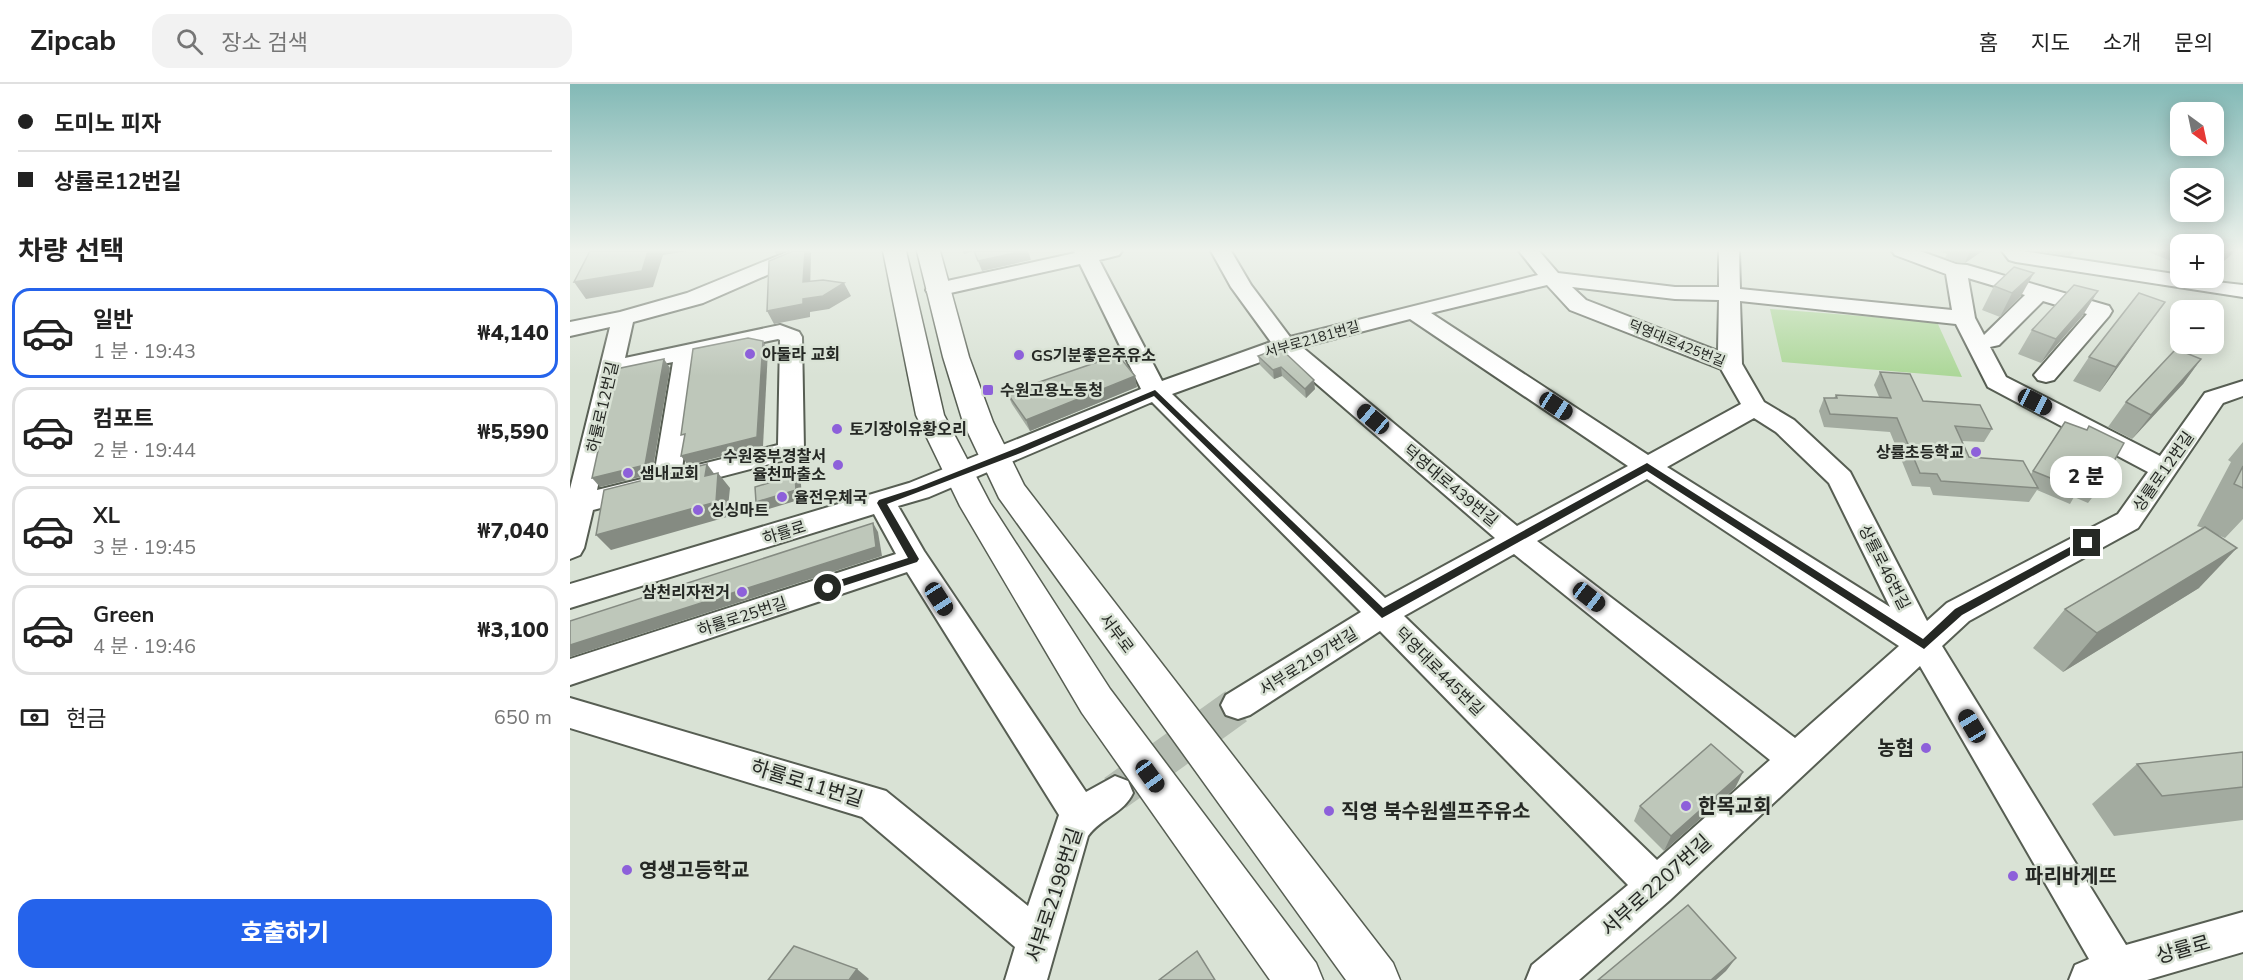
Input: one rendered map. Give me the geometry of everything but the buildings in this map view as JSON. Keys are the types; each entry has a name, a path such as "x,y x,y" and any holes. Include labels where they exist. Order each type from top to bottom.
{"main road":[{"path":"903,293 930,415 976,506 1096,701 1299,980"},
{"name":"서부로","path":"938,293 978,422 1010,490 1377,980"}],"street":[{"path":"570,329 623,318 707,293"},
{"name":"덕영대로445번길","path":"1112,293 1155,392 1656,886"},
{"name":"덕영대로439번길","path":"1246,293 1285,345 1514,539 1795,759"},
{"name":"서부로2181번길","path":"996,460 1155,392 1285,345 1413,310 1488,293"},
{"name":"덕영대로425번길","path":"1567,293 1578,304 1730,364 1755,407"},
{"name":"서부로2181번길","path":"1673,293 1731,294 1969,309"},
{"path":"1964,293 1996,382 2164,469"},
{"path":"1969,309 1985,293"},
{"path":"1991,340 2039,293 2101,311 2046,375"},
{"path":"1730,364 1731,294"},
{"path":"1413,310 1647,466 1924,645"},
{"name":"하률로12번길","path":"570,548 623,318"},
{"path":"579,504 791,450 791,337 780,332 610,368"},
{"path":"667,481 686,352"},
{"name":"상률로12번길","path":"1924,645 1958,612 2128,520 2214,398 2243,388"},
{"name":"서부로2197번길","path":"1238,705 1382,614 1755,407"},
{"name":"상률로46번길","path":"1755,407 1785,426 1840,478 1924,645 2103,974"},
{"name":"하률로","path":"570,596 882,503 996,460"},
{"path":"882,503 914,559 1081,816"},
{"name":"하률로25번길","path":"570,672 914,559"},
{"name":"서부로2207번길","path":"1547,980 1656,886 1924,645"},
{"name":"하률로11번길","path":"570,713 873,803 1038,940"},
{"name":"서부로2198번길","path":"1026,980 1072,828 1081,816 1115,793"},
{"name":"상률로","path":"2103,974 2243,932"}],"green space":[{"path":"1770,309 1937,322 1962,377 1782,362"}],"tunnel":[{"path":"1115,793 1238,705"}],"place":[{"name":"아둘라 교회","path":"750,354"},
{"name":"GS기분좋은주유소","path":"1019,355"},
{"name":"수원고용노동청","path":"988,390"},
{"name":"토기장이유황오리","path":"837,429"},
{"name":"상률초등학교","path":"1976,452"},
{"name":"수원중부경찰서 율천파출소","path":"838,465"},
{"name":"샘내교회","path":"628,473"},
{"name":"율전우체국","path":"782,497"},
{"name":"싱싱마트","path":"698,510"},
{"name":"삼천리자전거","path":"742,592"},
{"name":"농협","path":"1926,748"},
{"name":"한목교회","path":"1686,806"},
{"name":"직영 북수원셀프주유소","path":"1329,811"},
{"name":"영생고등학교","path":"627,870"},
{"name":"파리바게뜨","path":"2013,876"}],"route":[{"path":"828,588 914,559 882,503 1020,450 1155,392 1382,614 1647,466 1924,645 1958,612 2087,543"}]}
